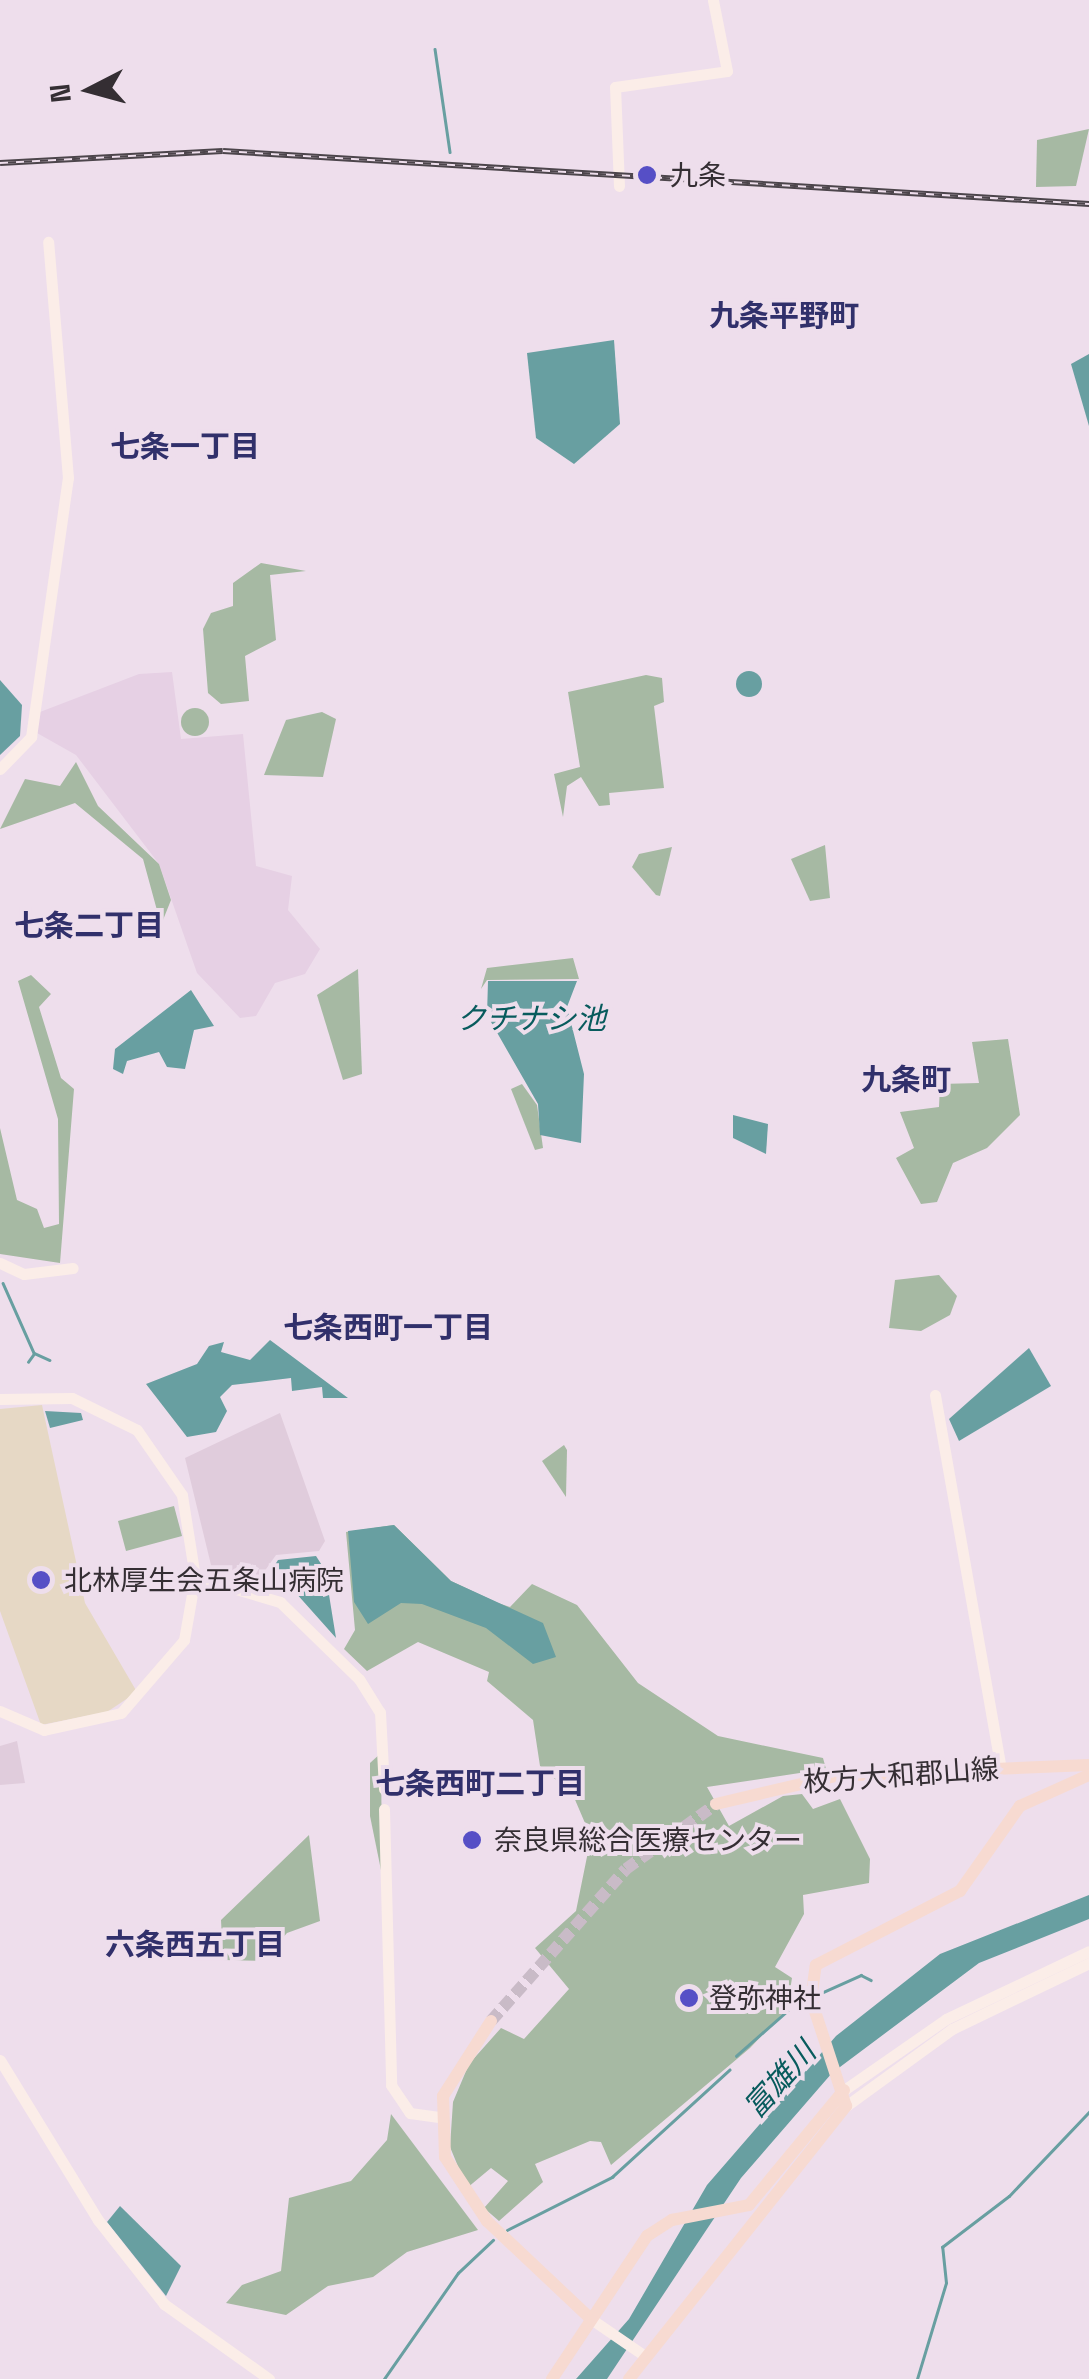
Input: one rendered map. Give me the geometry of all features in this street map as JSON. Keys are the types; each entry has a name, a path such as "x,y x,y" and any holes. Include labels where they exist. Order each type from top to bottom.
{"main road":[{"name":"枚方大和郡山線","path":"716,1804 782,1782 1089,1764"},
{"name":"枚方大和郡山線","path":"846,2106 843,2086 811,1999 825,1956 960,1892 1020,1806 1089,1775"},
{"path":"492,2021 451,2075 439,2117 464,2195 594,2322"},
{"path":"552,2379 594,2322 646,2236 672,2220 736,2213 843,2086"},
{"path":"629,2379 642,2355 846,2106"}],"street":[{"path":"618,186 615,87 727,70 713,0"},
{"path":"0,769 31,737 68,478 48,242"},
{"path":"0,1263 24,1274 74,1268"},
{"path":"936,1395 1001,1768"},
{"path":"0,1399 72,1398 136,1430 182,1496 194,1578 184,1640 120,1713 44,1730 0,1711"},
{"path":"194,1578 280,1602 359,1679 380,1712 384,1789"},
{"path":"384,1809 391,2085 410,2114 439,2117"},
{"path":"843,2086 913,2038 1089,1951"},
{"path":"846,2106 952,2029 1089,1963"},
{"path":"0,2060 98,2220 164,2304 270,2379"},
{"path":"594,2322 642,2355"}],"shaded area":[{"path":"1089,129 1076,186 1036,187 1037,140"},
{"path":"261,563 306,571 270,575 276,640 245,656 249,701 221,704 208,693 203,629 211,613 233,606 233,583"},
{"path":"172,672 181,739 243,734 256,866 292,876 288,910 320,949 305,974 275,983 256,1016 240,1018 197,973 159,864 76,755 37,733 40,712 139,674"},
{"path":"646,675 662,678 664,702 654,706 664,788 609,793 610,805 599,806 581,777 567,786 563,817 554,774 580,767 568,692"},
{"path":"195,708 205,712 209,722 205,732 195,736 185,732 181,722 185,712"},
{"path":"322,712 336,719 323,777 264,775 286,720"},
{"path":"76,762 98,806 159,864 171,900 161,925 143,859 75,803 0,829 25,779 60,786"},
{"path":"825,845 830,898 810,901 791,859"},
{"path":"672,847 660,896 656,895 632,867 639,854"},
{"path":"573,958 579,979 487,980 481,989 487,968"},
{"path":"358,969 362,1074 343,1080 317,995"},
{"path":"31,975 51,994 39,1007 61,1078 74,1089 60,1263 0,1254 0,1128 17,1200 37,1209 44,1228 59,1224 58,1119 18,981"},
{"path":"1008,1039 1020,1115 987,1148 953,1163 937,1202 921,1204 896,1158 914,1148 900,1112 939,1107 940,1084 979,1083 972,1042"},
{"path":"522,1084 537,1105 543,1148 535,1150 511,1089"},
{"path":"939,1275 957,1296 950,1315 921,1331 889,1328 895,1280"},
{"name":"北林厚生会五条山病院","path":"42,1405 85,1603 137,1692 107,1712 41,1725 0,1611 0,1409"},
{"path":"280,1413 325,1541 319,1551 276,1555 259,1579 212,1569 185,1458"},
{"path":"564,1445 567,1450 566,1497 542,1461"},
{"path":"174,1506 182,1536 126,1551 118,1521"},
{"path":"394,1525 451,1581 498,1603 510,1607 532,1584 577,1605 638,1683 718,1736 823,1758 826,1769 707,1787 729,1826 783,1796 802,1794 813,1809 840,1799 870,1859 869,1883 803,1895 804,1914 775,1967 792,1978 787,2009 750,2048 611,2165 601,2142 590,2141 535,2164 543,2182 499,2221 484,2208 508,2181 491,2168 467,2188 450,2147 453,2102 469,2064 501,2028 524,2039 569,1989 535,1948 576,1911 591,1837 573,1795 540,1766 533,1720 487,1681 489,1672 418,1642 367,1671 344,1649 355,1630 346,1532"},
{"path":"17,1741 25,1783 0,1785 0,1746"},
{"path":"381,1753 382,1875 370,1816 370,1763"},
{"path":"309,1835 320,1921 287,1933 263,1961 223,1960 221,1920"},
{"path":"391,2114 478,2230 407,2252 373,2277 328,2286 286,2315 226,2303 242,2285 281,2271 289,2198 351,2181 387,2140"}],"water":[{"path":"614,340 620,424 574,464 536,438 527,353"},
{"path":"1089,354 1089,426 1071,364"},
{"path":"749,671 758,675 762,684 758,693 749,697 740,693 736,684 740,675"},
{"path":"0,680 22,705 20,736 0,755"},
{"name":"クチナシ池","path":"488,981 577,981 567,1007 584,1074 581,1143 540,1135 538,1104 487,1015"},
{"path":"191,990 214,1026 194,1030 185,1069 167,1067 159,1052 127,1061 123,1074 113,1069 115,1049"},
{"path":"733,1115 768,1124 766,1154 733,1138"},
{"path":"270,1340 348,1398 323,1398 322,1387 292,1391 291,1378 232,1385 220,1397 227,1411 216,1432 187,1437 146,1384 197,1364 209,1346 224,1342 221,1352 250,1360"},
{"path":"1029,1348 1051,1386 959,1441 949,1419"},
{"path":"45,1411 81,1413 83,1420 50,1428"},
{"path":"394,1525 451,1581 543,1623 556,1657 533,1664 486,1628 422,1604 401,1603 368,1624 354,1602 348,1531"},
{"path":"316,1556 325,1570 336,1638 295,1592 267,1577 278,1560"},
{"path":"1089,1895 1089,1919 979,1963 832,2073 741,2178 607,2379 576,2379 629,2319 707,2185 836,2036 940,1954"},
{"path":"120,2206 181,2266 166,2296 107,2222"}],"waterway":[{"path":"435,49 450,152"},
{"path":"3,1283 34,1353 50,1360"},
{"path":"28,1362 33,1355"},
{"path":"819,1994 861,1975 871,1980"},
{"path":"736,2056 787,2011"},
{"path":"507,2230 612,2177 729,2070"},
{"path":"917,2379 946,2283 942,2247 1009,2196 1089,2112"},
{"path":"384,2379 458,2273 493,2240"}],"tunnel":[{"path":"491,2021 626,1869 716,1804"}],"railway":[{"path":"0,163 223,151 1089,204"}],"place":[{"name":"九条","path":"647,175"},
{"name":"北林厚生会五条山病院","path":"41,1580"},
{"name":"奈良県総合医療センター","path":"472,1840"},
{"name":"登弥神社","path":"689,1998"}],"district":[{"name":"九条平野町","path":"784,316"},
{"name":"七条一丁目","path":"185,447"},
{"name":"七条二丁目","path":"89,926"},
{"name":"九条町","path":"906,1080"},
{"name":"七条西町一丁目","path":"388,1328"},
{"name":"七条西町二丁目","path":"480,1784"},
{"name":"六条西五丁目","path":"195,1945"}],"water label":[{"name":"富雄川","path":"780,2080"}]}
